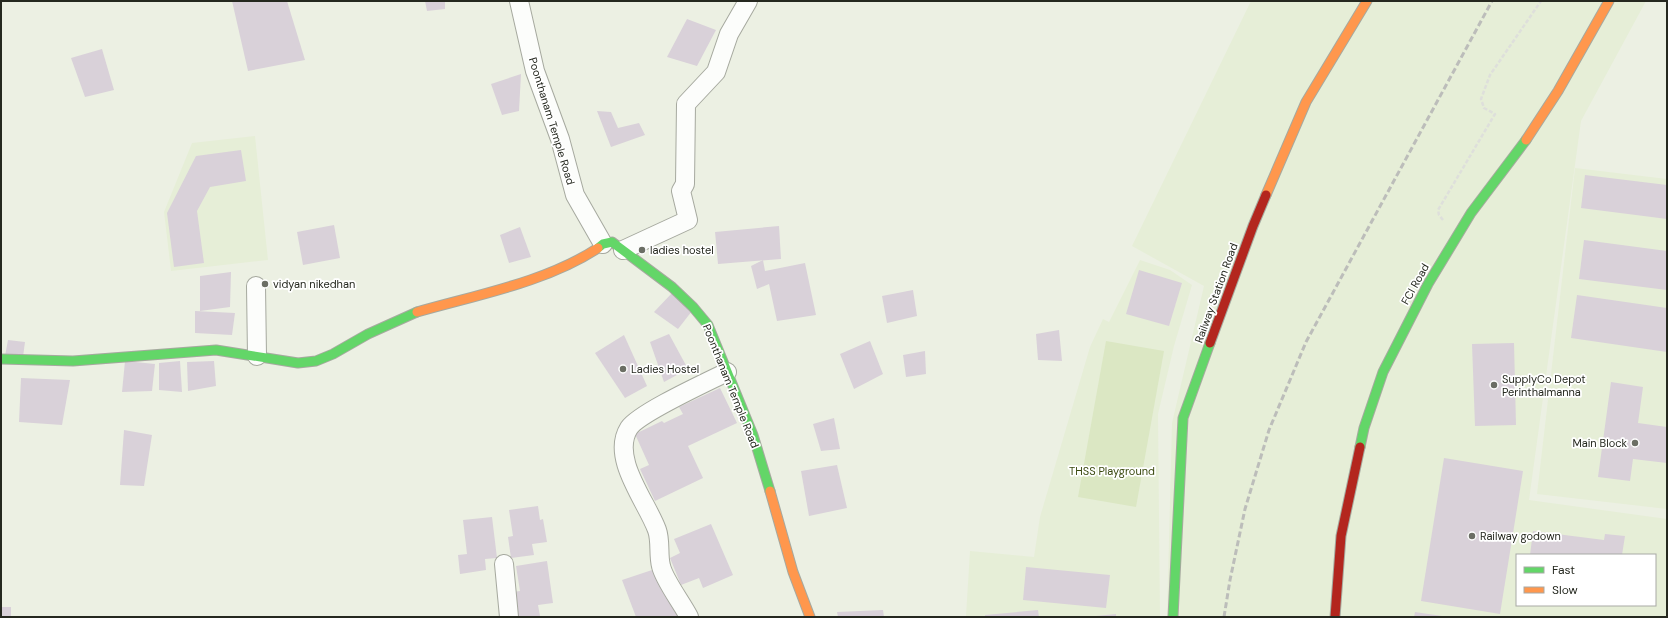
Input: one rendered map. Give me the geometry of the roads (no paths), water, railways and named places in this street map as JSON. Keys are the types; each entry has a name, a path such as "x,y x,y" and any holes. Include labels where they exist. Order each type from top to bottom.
{"street":[{"name":"Poonthanam Temple Road","path":"519,1 535,71 560,139 575,195 603,244 612,242 646,266 687,300 704,320 752,434 788,560 810,617"},
{"path":"623,250 688,220 681,191 685,184 686,104 716,72 729,34 748,1"},
{"name":"Railway Station Road","path":"1174,617 1183,418 1253,226 1306,102 1366,1"},
{"name":"FCI Road","path":"1335,617 1341,536 1364,428 1384,372 1428,284 1458,234 1471,213 1512,160 1558,91 1609,1"},
{"path":"1,359 73,361 216,350 298,363 316,361 333,354 368,334 410,314 552,273 581,259 603,244"},
{"path":"256,286 257,356"},
{"path":"689,617 661,566 658,532 646,504 630,476 625,454 624,439 630,427 644,416 727,372"},
{"path":"504,564 509,617"}],"railway":[{"path":"1224,617 1245,509 1269,430 1306,342 1492,1"}],"place":[{"name":"ladies hostel","path":"642,250"},
{"name":"vidyan nikedhan","path":"265,284"},
{"name":"Ladies Hostel","path":"623,369"},
{"name":"SupplyCo Depot Perinthalmanna","path":"1494,385"},
{"name":"Main Block","path":"1635,443"},
{"name":"Railway godown","path":"1472,536"}],"park label":[{"name":"THSS Playground","path":"1112,471"}]}
